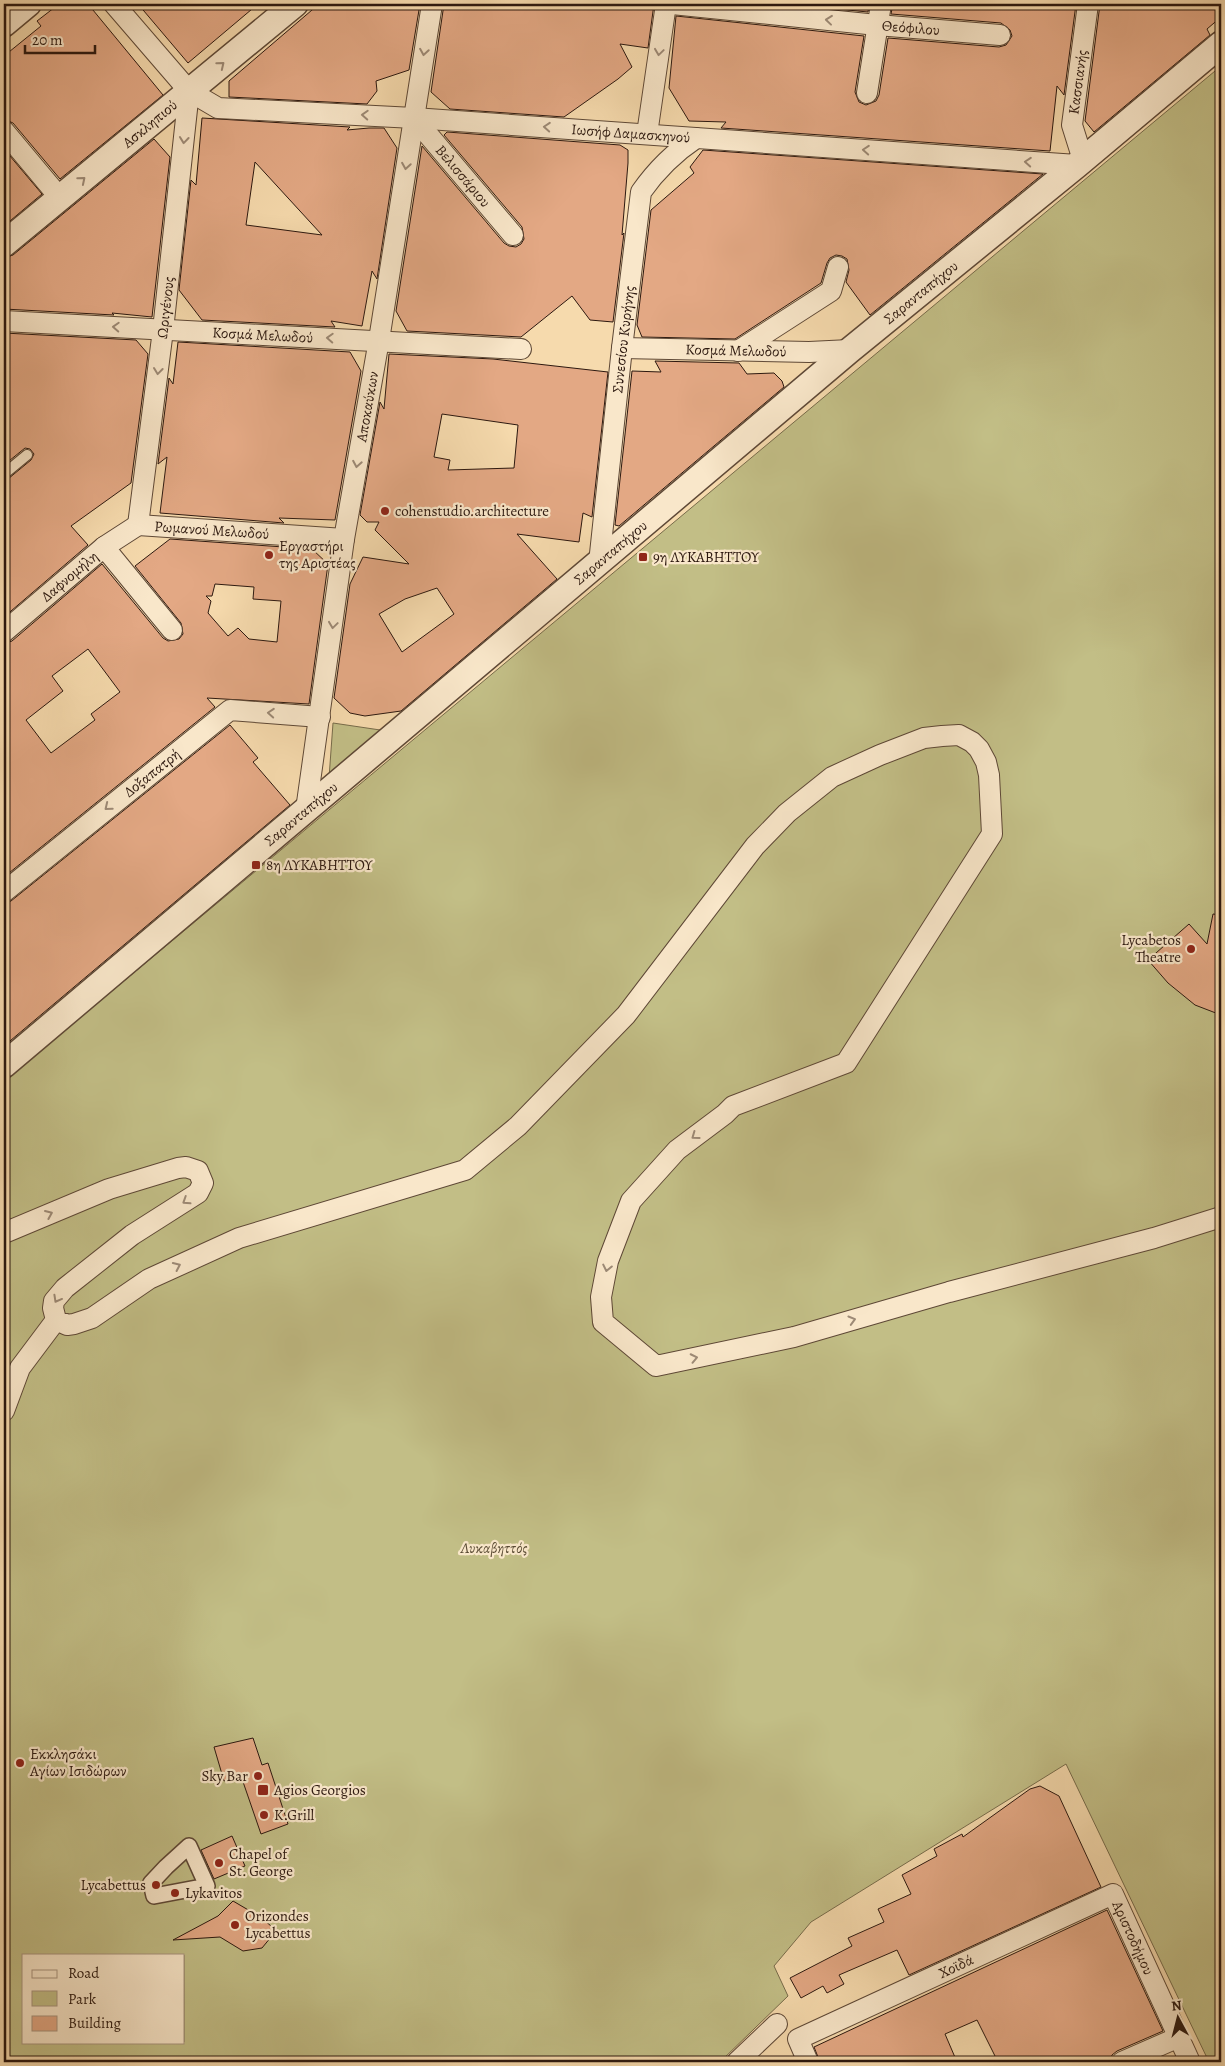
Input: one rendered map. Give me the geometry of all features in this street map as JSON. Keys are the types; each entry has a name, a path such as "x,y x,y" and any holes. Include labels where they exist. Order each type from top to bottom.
{"street":[{"path":"4,24 28,4"},
{"name":"Ιωσήφ Δαμασκηνού","path":"114,4 189,91 218,108 414,118 1080,163"},
{"name":"Ασκληπιού","path":"4,244 295,4"},
{"name":"Αποκαύκων","path":"306,810 344,539 379,340 432,4"},
{"path":"647,134 666,4"},
{"name":"Θεόφιλου","path":"672,4 877,25 1000,35"},
{"path":"867,93 881,4"},
{"name":"Κασσιανής","path":"1080,163 1072,125 1088,4"},
{"name":"Σαρανταπήχου","path":"4,1065 850,350 1080,163 1221,44"},
{"name":"Ωριγένους","path":"138,525 163,330 189,91"},
{"name":"Βελισσάριου","path":"414,118 513,236"},
{"path":"4,131 60,198"},
{"name":"Συνεσίου Κυρήνης","path":"599,563 622,348 642,192 671,158 696,138"},
{"path":"738,351 831,291 838,267"},
{"name":"Κοσμά Μελωδού","path":"4,321 521,349"},
{"name":"Κοσμά Μελωδού","path":"622,348 738,351 850,350"},
{"name":"Ρωμανού Μελωδού","path":"138,525 344,539"},
{"name":"Δαφνομήλη","path":"4,632 104,547 138,525"},
{"path":"104,547 172,630"},
{"name":"Δοξαπατρή","path":"4,892 230,710 320,717"},
{"path":"4,1234 109,1189 186,1167 198,1171 203,1183 198,1193 132,1235 64,1288 54,1301 53,1308 56,1320 66,1325 92,1318 133,1288 149,1279 239,1238 453,1174 477,1161 518,1126 626,1015 754,846 787,813 832,777 880,755 924,738 959,735 979,749 986,762 991,784 992,834 846,1063 733,1106 677,1150 631,1201 608,1261 601,1297 603,1322 656,1366 794,1337 949,1292 1154,1238 1221,1217"},
{"path":"4,1411 20,1368 56,1320"},
{"name":"Αριστοδήμου","path":"1113,1894 1190,2062"},
{"name":"Χοϊδά","path":"808,2062 798,2039 1113,1894"},
{"path":"737,2062 777,2024"},
{"path":"1122,2062 1178,2037"}],"lane":[{"path":"4,474 27,455"}],"green space":[{"name":"Λυκαβηττός","path":"1221,66 1221,2062 1209,2062 1066,1764 811,1922 774,1966 788,1996 720,2062 4,2062 4,1081"},
{"path":"333,723 387,731 329,778"}],"building":[{"path":"59,4 88,4 163,95 60,179 13,123 4,119 4,56 41,26 37,21"},
{"path":"138,4 258,4 188,63"},
{"path":"319,4 420,4 409,70 376,81 377,91 367,104 229,97 229,81"},
{"path":"444,4 654,4 648,48 620,44 632,67 564,117 450,109 431,92"},
{"path":"786,4 869,4 868,12"},
{"path":"893,4 1076,4 1064,95 1057,86 1050,151 721,128 726,122 689,121 669,88 676,16 864,36 855,92 859,102 866,105 876,101 879,95 888,38 999,47 1006,45 1012,36 1010,30 1001,23 891,14"},
{"path":"1100,4 1221,4 1221,17 1207,29 1210,35 1094,132 1085,121"},
{"path":"202,118 350,127 347,130 384,128 397,148 377,279 372,271 362,326 331,321 335,327 202,320 179,290 191,180 196,185","holes":["255,162 322,235 246,225"]},
{"path":"447,132 620,145 628,150 622,235 624,233 613,322 590,320 572,296 521,337 407,331 396,311 422,146 504,243 516,247 524,239 522,227 444,135"},
{"path":"154,139 170,157 152,317 112,313 114,315 4,309 4,258 13,255"},
{"path":"4,149 42,194 4,226"},
{"path":"703,150 1043,174 870,315 846,282 849,270 847,259 836,255 830,258 827,263 821,283 735,339 642,337 637,325 651,210 694,173 690,167"},
{"path":"4,333 136,340 148,354 131,483 71,526 88,545 4,617 4,481 31,460 34,454 30,449 25,448 4,465"},
{"path":"178,342 350,352 361,371 335,520 279,518 284,523 160,513 167,457 158,464 169,378 173,384"},
{"path":"389,354 493,359 608,372 592,517 583,513 579,542 517,534 557,579 401,711 365,716 350,713 334,698 350,584 363,557 409,564 375,530 379,522 367,522 360,515 380,402 384,409","holes":["442,414 518,425 514,468 448,470 450,460 434,457","437,588 454,614 402,652 379,614 405,599"]},
{"path":"655,361 739,363 747,374 774,373 782,381 784,387 619,526 615,525 632,371 661,372"},
{"path":"170,539 312,549 328,564 309,704 207,698 215,707 4,877 4,644 12,641 102,564 163,638 168,641 179,639 183,634 181,623 135,566","holes":["215,584 254,587 253,599 281,601 277,642 249,639 238,628 228,636 208,613 211,601 206,596 212,596","88,649 120,692 91,714 95,720 51,753 26,720 63,691 52,676"]},
{"path":"230,725 258,758 253,762 290,805 4,1046 4,904 11,901"},
{"name":"Lycabetos Theatre","path":"1213,914 1221,915 1221,1015 1195,1005 1168,983 1148,960 1189,924 1207,944"},
{"path":"253,1738 262,1765 268,1763 288,1824 261,1834 241,1776 224,1781 214,1747"},
{"path":"1040,1786 1059,1796 1101,1887 909,1975 897,1950 839,1975 844,1984 827,1993 823,1986 801,1998 790,1978 852,1946 848,1938 884,1922 878,1909 911,1894 902,1875 937,1856 934,1849 962,1834 963,1837 1030,1789"},
{"path":"232,1836 245,1866 214,1879 201,1850"},
{"name":"Orizondes Lycabettus","path":"233,1901 262,1918 272,1927 271,1937 262,1948 243,1951 220,1937 173,1940 218,1916"},
{"path":"1107,1910 1163,2031 1117,2051 1112,2055 1110,2062 998,2062 977,2020 945,2034 957,2062 820,2062 814,2047"}],"place":[{"name":"cohenstudio.architecture","path":"385,511"},
{"name":"Εργαστήρι της Αριστέας","path":"269,555"},
{"name":"9η ΛΥΚΑΒΗΤΤΟΥ","path":"643,557"},
{"name":"8η ΛΥΚΑΒΗΤΤΟΥ","path":"256,865"},
{"name":"Lycabetos Theatre","path":"1191,949"},
{"name":"Εκκλησάκι Αγίων Ισιδώρων","path":"20,1763"},
{"name":"Sky Bar","path":"258,1776"},
{"name":"Agios Georgios","path":"263,1790"},
{"name":"K.Grill","path":"264,1815"},
{"name":"Chapel of St. George","path":"219,1863"},
{"name":"Lycabettus","path":"156,1885"},
{"name":"Lykavitos","path":"175,1893"},
{"name":"Orizondes Lycabettus","path":"235,1925"}]}
